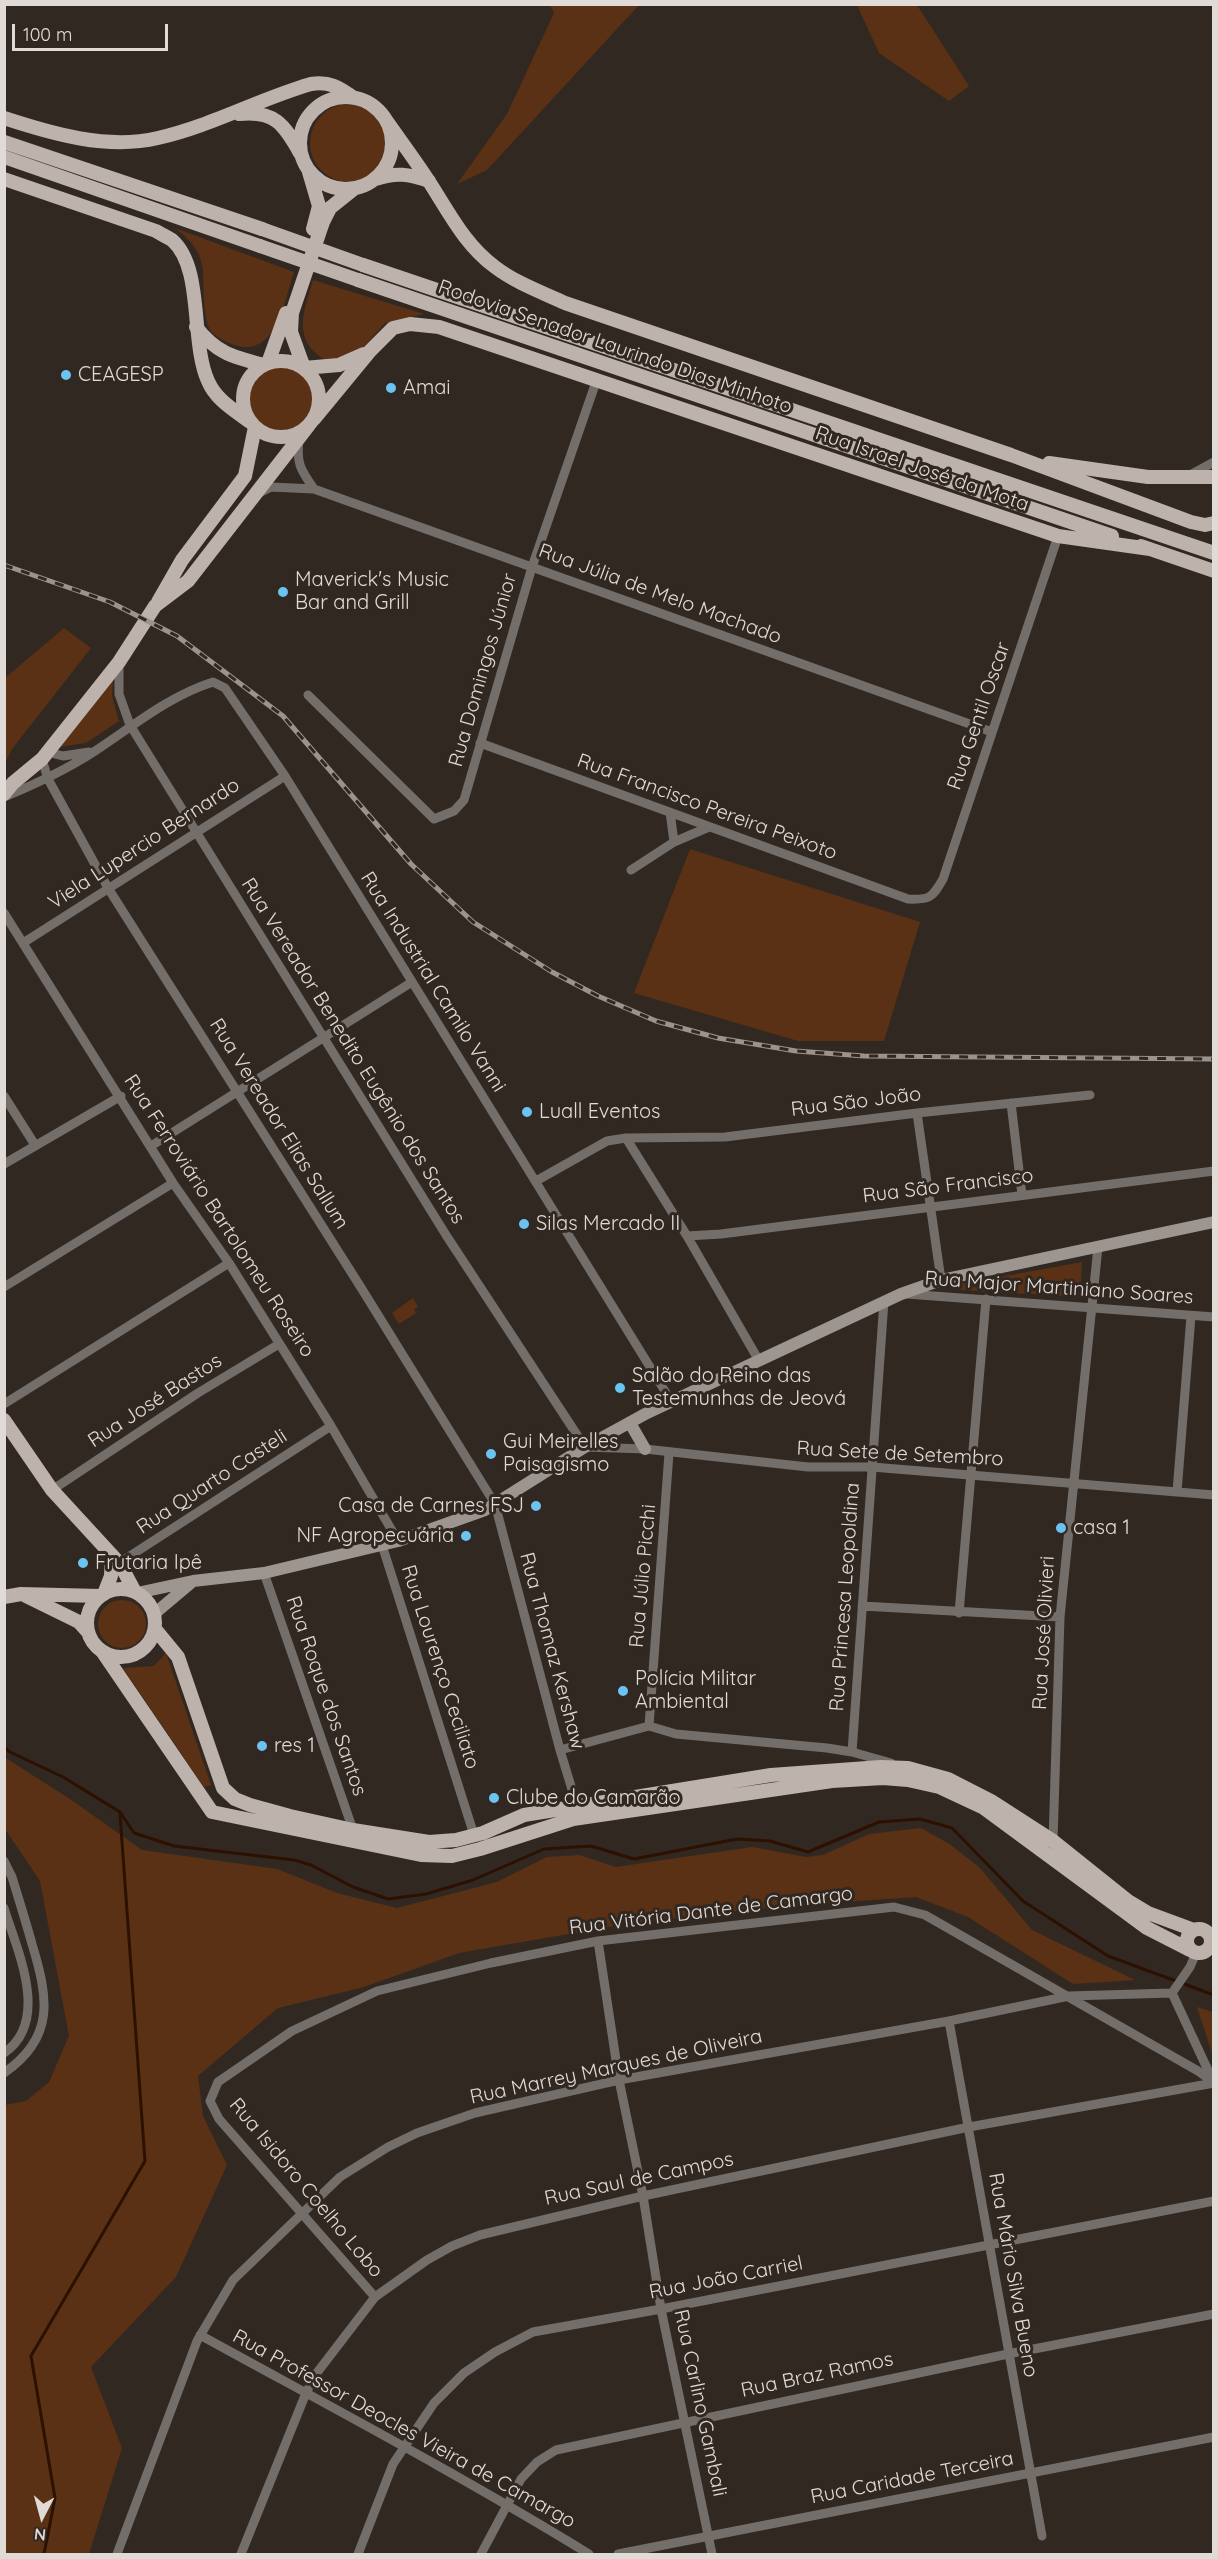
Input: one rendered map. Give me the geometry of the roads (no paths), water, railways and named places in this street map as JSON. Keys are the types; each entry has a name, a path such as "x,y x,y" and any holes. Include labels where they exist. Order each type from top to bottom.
{"main road":[{"path":"4,118 57,134 88,140 121,142 158,138 225,116 286,91 322,82 338,85 354,98 371,104 386,120 429,182 455,225 473,248 496,268 524,285 576,306 1011,455 1191,522 1205,525 1214,523"},
{"path":"302,156 302,131 315,109 329,100 354,98"},
{"path":"4,795 13,783 44,755 119,662 182,560 245,477 253,425 244,408 243,393 252,374 266,364 281,329 319,206 309,170 288,132 269,116 253,112 225,116"},
{"path":"375,180 386,166 392,150 392,132 386,120"},
{"name":"Rodovia Senador Laurindo Dias Minhoto","path":"4,142 1214,554"},
{"name":"Rodovia Senador Laurindo Dias Minhoto","path":"4,157 1214,571"},
{"path":"309,170 329,186 355,188"},
{"path":"304,369 291,332 292,313 323,222 330,208 355,188 391,174 408,174 429,182"},
{"path":"4,179 156,231 171,240 181,252 189,271 194,294 195,325 200,358 208,382 220,400 268,435 283,437 297,434 312,422 319,405 318,390 312,376 304,369 286,361 266,364 224,353 208,342 195,325"},
{"name":"Rua Israel José da Mota","path":"155,606 188,581 370,351 393,328 410,324 439,327 1058,536 1150,549"},
{"name":"Rua Israel José da Mota","path":"304,369 339,366 370,351"},
{"path":"1011,455 1148,477 1214,477"},
{"path":"4,1597 21,1594 102,1595 114,1590 136,1592 193,1581 264,1573 398,1541 485,1510 585,1447 630,1422 758,1359 884,1301 941,1280 1214,1222"},
{"path":"4,1420 52,1490 114,1562 136,1592 145,1598 154,1614 155,1629 144,1649 122,1658 110,1656 92,1642 88,1632 79,1622 21,1594"},
{"path":"630,1422 645,1449"},
{"path":"88,1632 88,1613 102,1595 111,1576 114,1562"},
{"path":"154,1614 193,1581"},
{"path":"155,1629 178,1657 223,1788 235,1799 249,1805 353,1830 429,1842 474,1835 524,1815 771,1775 881,1767 908,1768 948,1779 992,1801 1053,1841 1148,1913 1194,1930 1203,1929 1211,1934 1210,1945 1201,1952"},
{"path":"102,1651 212,1812 421,1855 452,1856 573,1820 832,1781 883,1778 908,1780 939,1787 984,1808 1147,1928 1201,1952"},
{"path":"1194,1930 1186,1938 1201,1952"}],"street":[{"name":"Rua Domingos Júnior","path":"308,696 434,819 454,811 464,800 532,567 597,380"},
{"path":"299,439 297,458 314,489"},
{"path":"1187,477 1214,462"},
{"name":"Rua Júlia de Melo Machado","path":"256,494 271,487 314,489 993,732"},
{"name":"Rua Gentil Oscar","path":"923,900 933,895 943,879 1058,536"},
{"name":"Rua Vereador Benedito Eugênio dos Santos","path":"119,662 119,694 130,725 446,1235 585,1447"},
{"name":"Rua Industrial Camilo Vanni","path":"130,725 194,688 213,682 225,688 285,777 671,1401"},
{"path":"4,795 48,779 94,752 130,725"},
{"name":"Rua Francisco Pereira Peixoto","path":"480,743 908,899 923,900"},
{"path":"44,755 63,756 94,752"},
{"name":"Rua Vereador Elias Sallum","path":"44,755 48,779 108,888 495,1504"},
{"name":"Viela Lupercio Bernardo","path":"23,943 196,831 285,777"},
{"path":"670,813 674,842"},
{"path":"631,870 674,842 709,827"},
{"name":"Rua Ferroviário Bartolomeu Roseiro","path":"4,913 173,1183 229,1263 331,1426 398,1541"},
{"path":"151,1146 412,982"},
{"name":"Rua São João","path":"536,1181 607,1141 626,1138 725,1137 917,1113 1090,1095"},
{"path":"4,1096 35,1145"},
{"path":"4,1164 120,1096"},
{"path":"1011,1103 1022,1195"},
{"path":"917,1113 941,1280"},
{"path":"626,1138 687,1236 758,1359"},
{"name":"Rua São Francisco","path":"687,1236 721,1234 1214,1171"},
{"path":"4,1287 173,1183"},
{"name":"Rua José Olivieri","path":"1053,1841 1060,1617 1098,1247"},
{"path":"4,1404 229,1263"},
{"name":"Rua Major Martiniano Soares","path":"902,1294 1214,1317"},
{"path":"959,1613 986,1299"},
{"name":"Rua Princesa Leopoldina","path":"852,1752 884,1301"},
{"path":"1177,1492 1191,1316"},
{"name":"Rua José Bastos","path":"52,1490 198,1393 279,1344"},
{"name":"Rua Quarto Casteli","path":"114,1562 331,1426"},
{"name":"Rua Sete de Setembro","path":"585,1447 645,1449 808,1467 872,1467 1214,1495"},
{"name":"Rua Júlio Picchi","path":"649,1726 669,1453"},
{"name":"Rua Thomaz Kershaw","path":"495,1504 577,1806"},
{"name":"Rua Lourenço Ceciliato","path":"382,1545 474,1835"},
{"name":"Rua Roque dos Santos","path":"264,1573 353,1830"},
{"path":"862,1606 1060,1617"},
{"path":"560,1750 649,1726 676,1734 852,1752 908,1768"},
{"path":"4,1861 12,1877 44,1983 45,2012 37,2039 20,2062 4,2073"},
{"name":"Rua Vitória Dante de Camargo","path":"210,2101 218,2082 292,2031 363,1996 491,1963 598,1941 894,1907 925,1915 1069,1996 1214,2082"},
{"path":"4,1908 28,1986 29,2010 22,2032 4,2053"},
{"name":"Rua Carlino Gambali","path":"598,1941 619,2080 643,2196 662,2309 712,2554"},
{"path":"1201,1952 1174,1990 1214,2082"},
{"name":"Rua Marrey Marques de Oliveira","path":"117,2554 200,2335 233,2280 340,2176 388,2147 417,2133 475,2113 619,2080 1069,1996 1174,1990"},
{"name":"Rua Mário Silva Bueno","path":"949,2020 1042,2536"},
{"name":"Rua Saul de Campos","path":"241,2554 306,2393 322,2366 375,2297 427,2260 452,2246 480,2235 643,2196 969,2127 1214,2082"},
{"name":"Rua Isidoro Coelho Lobo","path":"210,2101 219,2119 375,2297"},
{"name":"Rua João Carriel","path":"358,2554 393,2464 434,2403 464,2373 495,2352 533,2332 1214,2201"},
{"name":"Rua Braz Ramos","path":"482,2554 521,2479 537,2462 556,2450 1008,2354 1214,2314"},
{"name":"Rua Professor Deocles Vieira de Camargo","path":"200,2335 404,2445 508,2504 589,2554"},
{"name":"Rua Caridade Terceira","path":"618,2554 1214,2437"}],"waterway":[{"path":"4,1747 63,1777 120,1812 134,1833 174,1846 294,1860 311,1865 353,1887 388,1899 426,1894 473,1880 544,1849 591,1846 634,1859 737,1839 770,1841 808,1852 879,1822 920,1819 952,1828 1023,1901 1108,1956 1214,1995"},
{"path":"44,2554 55,2498 31,2356 145,2161 120,1814"}],"railway":[{"path":"4,565 110,602 177,636 283,716 411,864 473,922 552,972 598,996 656,1021 718,1038 796,1051 864,1056 1214,1059"}],"place":[{"name":"CEAGESP","path":"66,375"},
{"name":"Amai","path":"391,388"},
{"name":"Maverick's Music Bar and Grill","path":"283,592"},
{"name":"Luall Eventos","path":"527,1112"},
{"name":"Silas Mercado II","path":"524,1224"},
{"name":"Salão do Reino das Testemunhas de Jeová","path":"620,1388"},
{"name":"Gui Meirelles Paisagismo","path":"491,1454"},
{"name":"Casa de Carnes FSJ","path":"536,1506"},
{"name":"casa 1","path":"1061,1528"},
{"name":"NF Agropecuária","path":"466,1536"},
{"name":"Frutaria Ipê","path":"83,1563"},
{"name":"Polícia Militar Ambiental","path":"623,1691"},
{"name":"res 1","path":"262,1746"},
{"name":"Clube do Camarão","path":"494,1798"}]}
